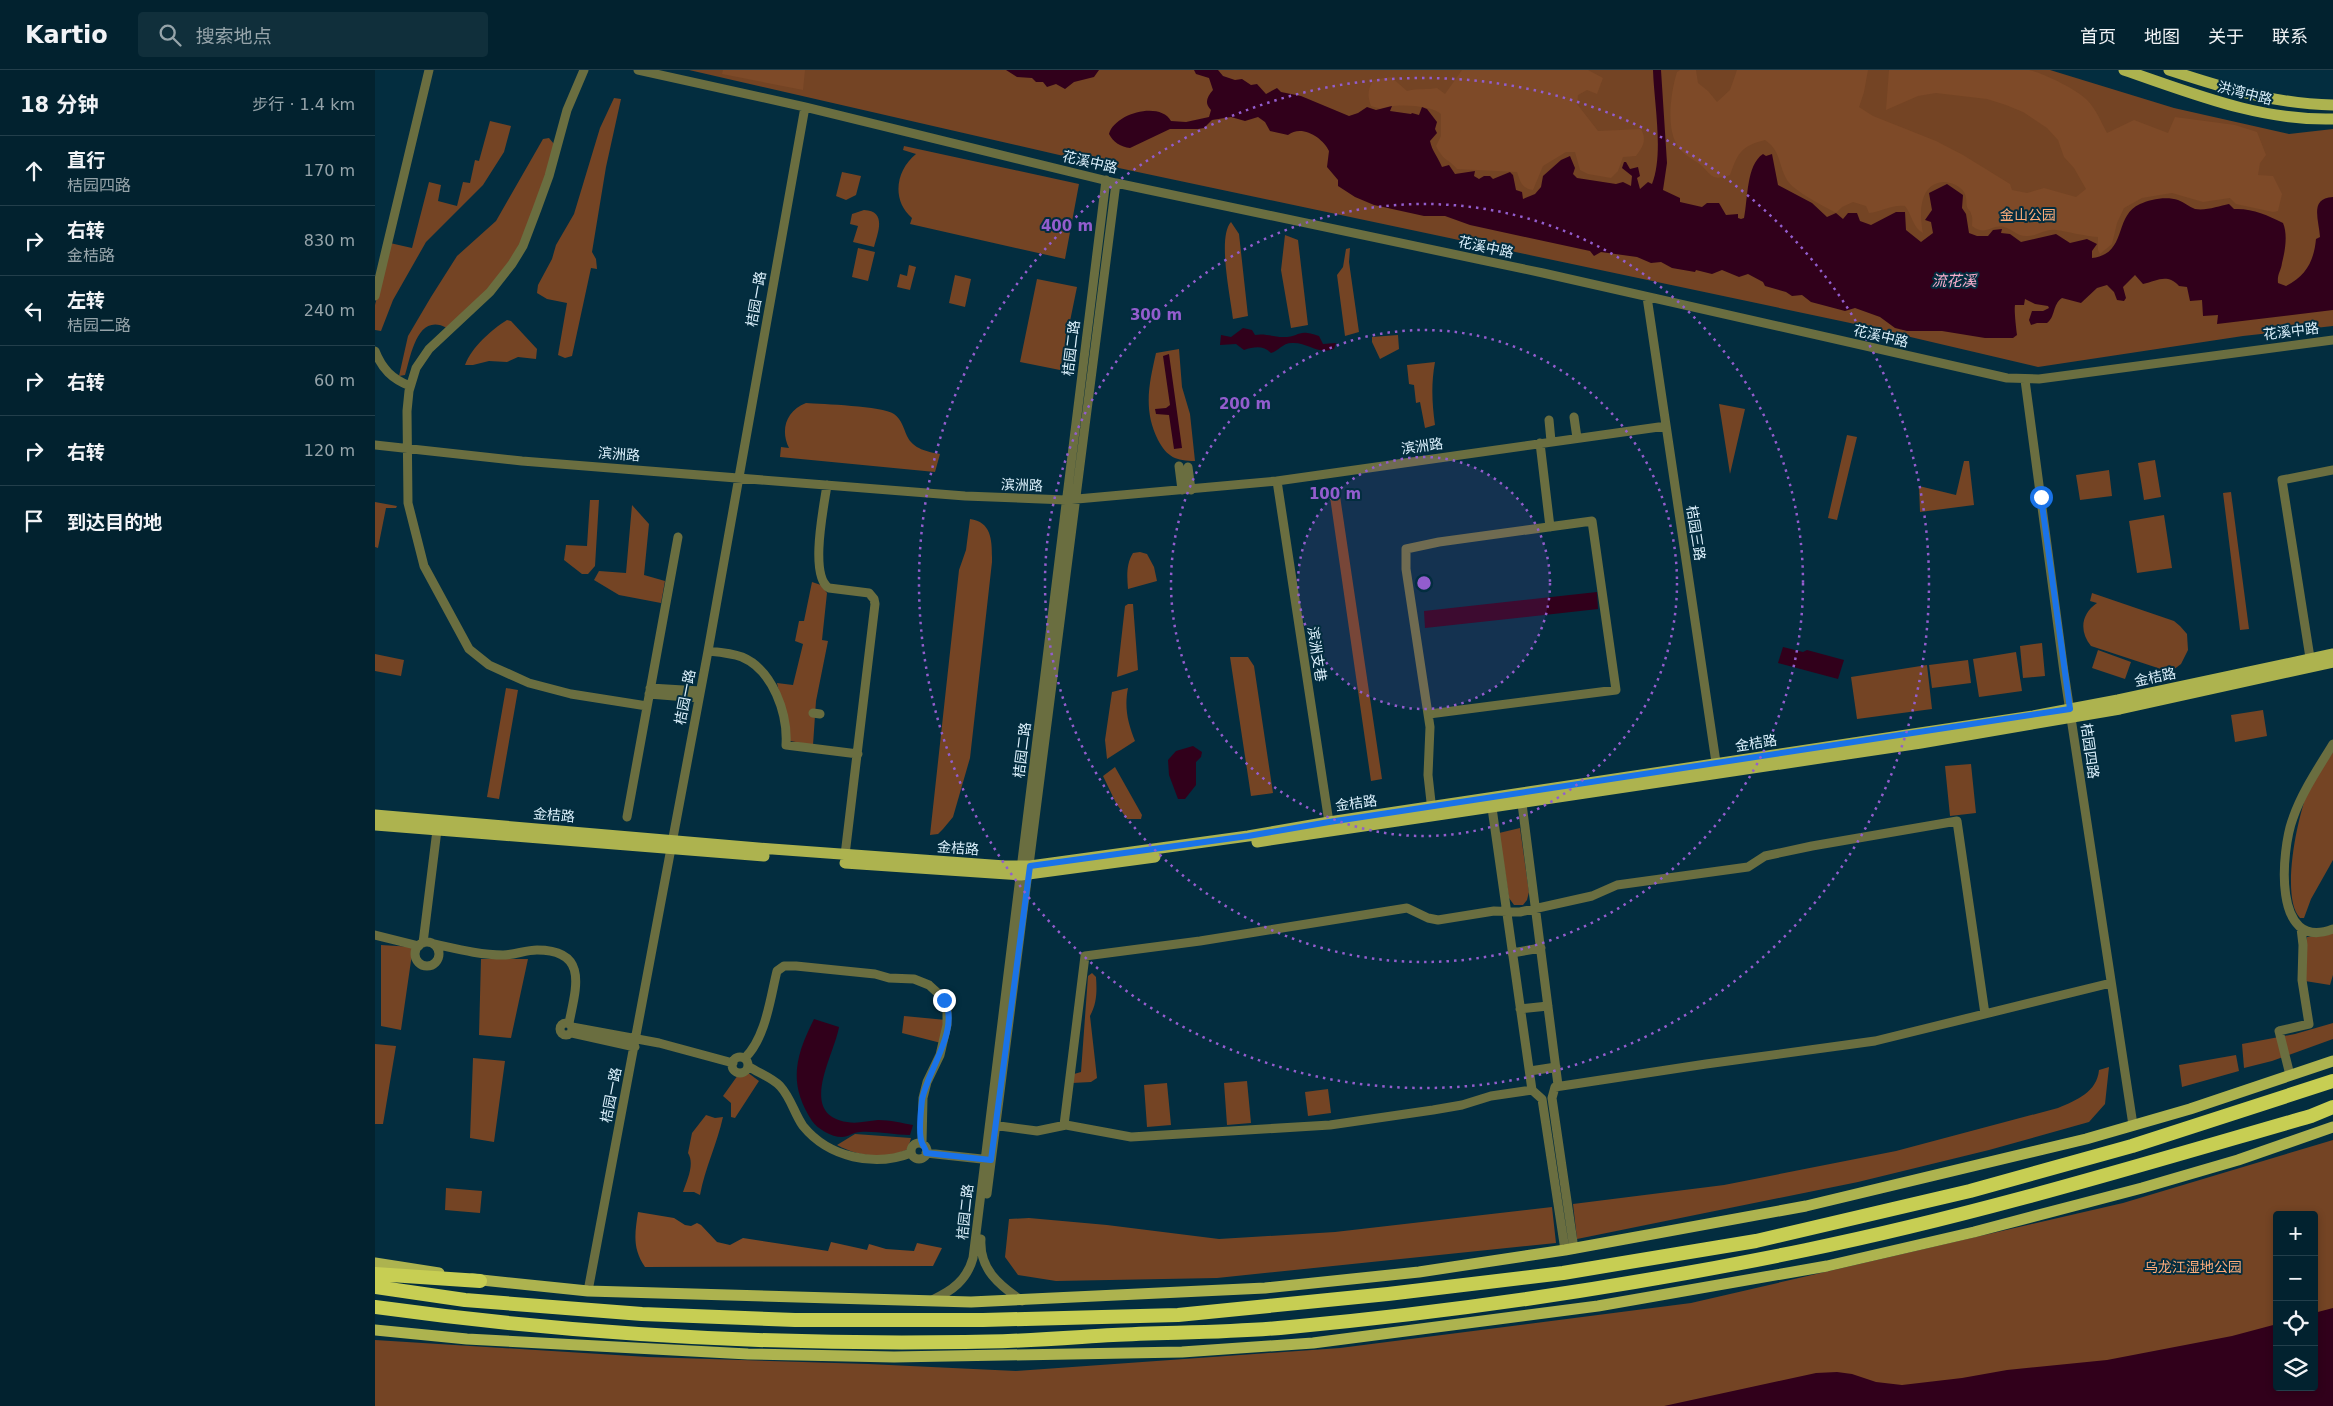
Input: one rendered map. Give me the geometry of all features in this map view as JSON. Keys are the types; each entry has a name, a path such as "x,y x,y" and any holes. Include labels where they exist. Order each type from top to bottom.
{"highway":[{"path":"375,1288 465,1300 642,1314 795,1320 983,1320 1178,1315 1388,1294 1563,1273 1756,1241 1980,1189 2132,1146 2333,1081"},
{"path":"375,1307 451,1318 619,1332 768,1340 967,1342 1286,1328 1509,1301 1632,1283 1810,1249 2039,1194 2333,1107"},
{"path":"2263,1129 2333,1117"},
{"path":"375,1276 465,1300"},
{"path":"375,1276 480,1281"}],"main road":[{"name":"洪湾中路","path":"2124,70 2245,110 2287,117 2333,119"},
{"path":"2169,70 2255,96 2293,103 2333,105"},
{"name":"金桔路","path":"375,815 671,844 845,855 1025,870 1717,769 2070,713 2310,663 2333,654"},
{"path":"2310,663 2333,662"},
{"path":"375,825 1025,870"},
{"path":"375,1263 480,1281 588,1291 928,1302 1023,1301 1265,1288 1419,1272 1570,1249 1806,1206 2086,1139 2333,1061"},
{"path":"375,1330 467,1338 748,1354 884,1357 1182,1352 1313,1343 1598,1306 1827,1266 1973,1232 2142,1188 2238,1160 2333,1127"}],"street":[{"path":"375,296 429,70"},
{"path":"584,70 567,110 549,176 523,246 499,282 429,349 416,368 410,386 407,411 408,503 418,548 431,582 469,649 489,665 529,683 580,696 647,706"},
{"name":"花溪中路","path":"638,70 805,107 1116,183 1543,273 1989,374 2025,380 2333,340"},
{"name":"桔园一路","path":"588,1291 708,651 805,107"},
{"name":"桔园二路","path":"1025,870 1066,500 1106,180"},
{"name":"桔园二路","path":"928,1302 955,1287 971,1266 993,1125 1116,183"},
{"name":"桔园三路","path":"1647,297 1717,769"},
{"path":"375,351 389,375 397,381 410,386"},
{"name":"桔园四路","path":"2025,380 2070,713 2133,1125"},
{"path":"1575,417 1577,438"},
{"path":"1549,420 1551,441"},
{"name":"滨洲路","path":"375,445 522,461 827,485 1015,499 1076,500 1277,481 1666,426"},
{"path":"1540,443 1550,527"},
{"path":"1183,467 1186,490"},
{"path":"2310,663 2281,480 2333,470"},
{"name":"滨洲支巷","path":"1277,481 1330,826"},
{"path":"827,485 818,564 819,575 826,586 869,593 874,599 875,604 845,855"},
{"path":"1429,714 1616,690 1592,521 1445,541 1406,549 1406,568 1429,714 1428,775 1432,811"},
{"path":"627,817 678,537"},
{"path":"708,651 741,657 757,668 767,679 777,695 786,730 786,745 858,754"},
{"path":"650,691 699,694"},
{"path":"2333,744 2299,804 2290,826 2286,868 2287,902 2291,918 2301,928 2320,932 2333,929"},
{"path":"1521,798 1558,1086"},
{"path":"1491,802 1505,910 1533,1090"},
{"path":"1063,1125 1085,956 1199,941 1407,908 1428,918 1438,920 1505,910 1520,912 1535,907 1592,896 1617,885 1748,867 1759,859 1784,852 1957,821 1985,1014"},
{"path":"434,944 439,951 438,958 430,966 422,965 417,959 416,952 421,944 437,830"},
{"path":"2290,1075 2279,1031 2309,1024 2301,980 2303,945 2301,928"},
{"path":"375,935 490,955 509,955 539,950 566,956 573,963 576,975 571,1028 733,1063"},
{"path":"1512,953 1541,948"},
{"path":"924,1148 923,1098 927,1082 942,1050 948,1015 944,1000 922,982 908,978 889,978 875,974 796,966 781,967 777,971 759,1035 746,1062 746,1070 739,1072 735,1070 733,1063 737,1057 746,1062 780,1086 805,1127 817,1139 834,1150 855,1158 892,1158 911,1152 913,1146 988,1160"},
{"path":"1570,1249 1552,1098 1553,1090 1558,1086 1875,1042 2111,982"},
{"path":"1520,1009 1548,1006"},
{"path":"1530,1071 1556,1067"},
{"path":"993,1125 1037,1131 1063,1125 1131,1137 1330,1126 1433,1110 1461,1105 1491,1096 1533,1090 1540,1095 1543,1104 1570,1249"},
{"name":"桔园二路","path":"988,1160 981,1235 982,1256 995,1281 1023,1301"}],"green space":[{"name":"金山公园","path":"689,70 2050,70 2174,108 2289,134 2333,129 2333,326 2243,336 2038,367 1855,324 1081,160"},
{"path":"723,70 805,70 803,90 722,74"},
{"path":"1462,70 1588,70 1603,78 1597,94 1587,90 1578,95 1577,104 1598,131 1641,129 1644,137 1642,146 1636,156 1623,157 1618,171 1611,178 1588,174 1580,170 1575,152 1566,152 1543,166 1533,190 1524,186 1517,172 1457,169 1441,155 1436,146 1441,136 1441,114 1436,111 1412,106 1394,106 1381,109 1371,106 1369,93 1373,80 1391,77 1407,91 1437,88 1445,94"},
{"path":"1680,70 1696,70 1698,83 1717,102 1730,90 1737,70 1868,70 1859,107 1873,116 1936,141 1963,155 2010,184 2012,190 2027,193 2044,188 2076,197 2086,189 2074,168 2064,157 2058,140 2047,128 2023,112 1987,99 1936,93 1918,96 1886,110 1889,70 2029,70 2059,82 2087,100 2093,107 2107,133 2134,120 2168,133 2175,117 2235,125 2257,132 2266,155 2260,163 2258,175 2273,176 2282,194 2278,211 2273,212 2236,204 2230,198 2203,202 2172,193 2142,198 2124,208 2117,223 2112,244 2100,254 2098,250 2098,237 2052,230 2026,236 2004,227 1985,230 1977,229 1972,226 1971,212 1967,207 1964,192 1955,185 1943,182 1929,188 1925,194 1921,209 1923,233 1915,225 1905,206 1896,206 1869,213 1866,206 1853,202 1842,207 1836,213 1809,198 1790,184 1784,174 1777,153 1765,140 1745,148 1741,152 1735,161 1730,175 1717,178 1711,175 1701,165 1681,151 1672,131 1671,100 1677,72"},
{"path":"614,98 621,99 606,167 592,252 596,259 597,269 591,268 572,356 565,358 558,355 567,303 547,299 537,293 538,285 552,259 556,245 574,214 600,128"},
{"path":"490,121 511,126 504,152 483,185 426,242 393,300 381,331 375,330 375,305 390,243 412,248 429,182 441,185 438,201 457,206 463,182 470,183 475,160 479,161"},
{"path":"549,138 554,144 554,151 521,245 498,281 447,328 437,325 429,326 422,331 413,348 405,375 399,376 408,336 431,297 457,256 496,221 543,139"},
{"path":"904,146 1079,184 1065,259 910,224 912,218 905,211 901,203 899,185 904,168 916,154 903,150"},
{"path":"842,172 861,176 856,195 846,200 836,196"},
{"path":"864,210 871,211 878,218 879,229 874,247 853,242 858,226 850,224 852,214"},
{"path":"1231,222 1239,234 1248,316 1233,319 1225,254 1227,230"},
{"path":"1285,235 1298,240 1308,325 1291,328 1281,270"},
{"path":"858,248 875,252 868,281 852,277"},
{"path":"1350,248 1349,262 1359,332 1345,336 1337,275 1343,267 1346,249"},
{"path":"909,265 916,267 910,290 897,287 900,274 907,276"},
{"path":"955,275 971,279 965,307 949,303"},
{"path":"1037,279 1077,287 1060,370 1020,362"},
{"path":"507,320 511,321 537,349 536,359 518,357 507,362 489,361 465,365 472,352 483,340"},
{"path":"1398,335 1399,349 1380,359 1372,342 1372,337"},
{"path":"1179,349 1182,387 1190,414 1195,461 1177,459 1169,454 1158,440 1150,418 1151,375 1156,353"},
{"path":"1435,362 1432,393 1435,425 1425,428 1420,402 1416,403 1414,385 1409,384 1407,365"},
{"path":"806,403 865,407 894,414 901,421 907,436 913,444 926,451 940,454 935,472 780,457 781,447 789,448 786,441 785,428 789,416 799,406"},
{"path":"1719,404 1745,409 1730,474"},
{"path":"1847,435 1857,437 1837,520 1828,518"},
{"path":"2155,460 2161,497 2144,500 2138,463"},
{"path":"1964,461 1969,461 1974,505 1920,512 1919,486 1956,495"},
{"path":"2109,470 2112,496 2080,500 2076,475"},
{"path":"2231,492 2249,629 2240,630 2223,493"},
{"path":"1340,496 1382,779 1371,781 1330,497"},
{"path":"590,500 599,500 595,566 588,574 582,574 564,560 566,545 587,546"},
{"path":"375,502 397,506 396,508 386,508 378,548 375,547"},
{"path":"632,505 649,524 644,575 665,581 661,603 619,595 594,580 599,571 626,573"},
{"path":"2164,515 2172,568 2137,573 2129,521"},
{"path":"970,519 983,524 990,534 992,562 970,758 953,817 938,834 930,835 959,570 966,550"},
{"path":"1133,553 1147,554 1154,567 1157,581 1128,589 1127,575 1129,562"},
{"path":"812,582 821,585 827,593 822,640 828,641 816,701 813,745 790,741 777,683 793,685 803,644 795,641 799,621 804,621"},
{"path":"2092,593 2174,621 2187,634 2188,650 2181,664 2173,670 2167,671 2091,646 2083,629 2083,623 2088,612 2097,603 2090,601"},
{"path":"1133,604 1138,670 1117,677 1125,606"},
{"path":"2042,643 2045,676 2023,678 2020,646"},
{"path":"2098,650 2131,662 2125,679 2092,668"},
{"path":"2016,652 2022,691 1979,697 1973,659"},
{"path":"375,654 404,660 401,676 375,671"},
{"path":"1230,657 1248,657 1254,666 1273,793 1251,796"},
{"path":"1968,660 1971,683 1932,688 1929,665"},
{"path":"1927,665 1932,709 1857,719 1851,677"},
{"path":"506,688 518,690 499,799 487,797"},
{"path":"1128,688 1127,715 1135,741 1107,759 1105,740 1112,692"},
{"path":"2263,710 2267,736 2235,742 2231,715"},
{"path":"2333,752 2333,860 2311,899 2304,918 2300,918 2294,907 2291,893 2291,875 2296,836 2308,791"},
{"path":"1971,764 1976,813 1950,816 1945,766"},
{"path":"1115,767 1142,815 1141,819 1127,819 1116,803 1103,776"},
{"path":"1520,828 1529,892 1527,900 1523,905 1514,905 1509,898 1499,833"},
{"path":"2333,933 2333,975 2330,985 2305,981 2307,937"},
{"path":"381,945 413,947 401,1030 381,1026"},
{"path":"481,959 528,959 511,1038 479,1035"},
{"path":"1092,973 1096,977 1096,992 1090,1016 1097,1078 1091,1082 1072,1083 1074,1074 1081,1072 1088,976"},
{"path":"904,1016 946,1020 941,1043 902,1033"},
{"path":"2333,1023 2333,1039 2272,1061 2244,1068 2242,1044 2295,1034"},
{"path":"375,1044 396,1046 383,1124 375,1124"},
{"path":"2236,1055 2239,1071 2182,1087 2179,1065"},
{"path":"473,1058 505,1061 494,1142 470,1138"},
{"path":"2109,1067 2105,1104 2089,1122 1989,1150 1858,1182 1577,1239 1573,1204 1724,1185 1896,1151 2058,1108 2072,1102 2090,1090 2099,1070"},
{"path":"747,1072 759,1081 735,1118 731,1117 731,1103 723,1096 738,1075 743,1075"},
{"path":"1247,1081 1251,1123 1227,1125 1224,1083"},
{"path":"1167,1083 1171,1125 1147,1127 1144,1085"},
{"path":"1328,1089 1331,1113 1308,1116 1305,1092"},
{"path":"706,1115 715,1118 723,1117 718,1137 700,1195 694,1192 683,1192 691,1167 688,1153 692,1133"},
{"path":"855,1134 911,1138 908,1149 882,1156 854,1152 837,1145"},
{"name":"乌龙江湿地公园","path":"2333,1140 2333,1314 2318,1319 2318,1211 2273,1211 2273,1330 2104,1367 1693,1406 375,1406 375,1340 648,1357 1016,1371 1340,1348 1691,1303 2123,1203"},
{"path":"446,1188 482,1191 480,1213 445,1210"},
{"path":"1552,1207 1556,1243 1217,1278 1056,1281 1018,1275 1005,1257 1009,1219 1029,1218 1107,1225 1219,1239 1335,1232"},
{"path":"638,1212 674,1218 685,1225 691,1226 697,1223 717,1242 730,1245 743,1238 828,1251 831,1242 867,1250 869,1244 886,1249 914,1251 917,1243 942,1248 933,1266 645,1267 638,1253 635,1240"}],"water":[{"path":"1006,70 1099,70 1094,77 1074,82 1065,89 1056,84 1047,87 1043,82 1036,82 1032,78 1017,77"},
{"name":"流花溪","path":"1194,70 1218,70 1223,76 1235,80 1242,79 1251,85 1257,84 1266,94 1277,88 1281,92 1301,96 1349,116 1367,107 1376,110 1392,106 1390,111 1419,115 1422,107 1427,109 1437,122 1435,129 1437,133 1430,141 1442,167 1449,165 1455,174 1475,171 1474,176 1479,179 1484,176 1490,176 1493,179 1510,172 1513,175 1516,190 1522,192 1523,199 1535,194 1541,187 1543,176 1561,160 1570,156 1575,168 1573,174 1577,178 1616,184 1623,182 1631,186 1632,176 1622,168 1624,162 1626,162 1630,169 1638,167 1640,176 1637,178 1640,189 1648,182 1652,184 1656,172 1658,143 1653,70 1661,70 1667,163 1663,190 1680,198 1680,202 1702,207 1707,203 1719,203 1726,215 1738,214 1738,218 1744,218 1753,166 1763,154 1766,156 1772,154 1778,185 1812,203 1827,217 1836,213 1843,219 1848,213 1857,213 1860,221 1871,225 1896,212 1905,212 1906,230 1921,242 1933,233 1931,222 1925,220 1932,210 1929,193 1947,184 1963,195 1962,208 1966,214 1969,233 1977,236 1988,236 1993,230 2002,229 2001,233 2010,234 2021,242 2056,234 2070,243 2087,239 2097,244 2092,251 2092,258 2103,255 2111,250 2126,217 2132,210 2144,202 2169,198 2180,201 2195,209 2208,209 2229,204 2234,209 2253,211 2283,223 2285,243 2278,283 2286,286 2299,278 2308,267 2316,239 2320,237 2317,217 2318,206 2326,198 2333,197 2333,310 2217,324 2218,315 2203,316 2202,300 2190,301 2187,287 2179,286 2175,282 2166,279 2143,284 2135,275 2123,287 2126,298 2124,301 2117,300 2114,292 2107,285 2097,288 2081,303 2062,298 2047,323 2031,325 2029,320 2032,311 2043,311 2049,308 2048,306 2035,304 2025,299 2024,305 2015,305 2017,335 2013,338 1985,338 1942,331 1907,331 1895,328 1880,317 1855,308 1845,311 1811,302 1802,295 1792,296 1786,292 1765,286 1763,282 1748,274 1739,277 1722,270 1712,274 1696,270 1695,272 1672,268 1661,262 1651,263 1637,257 1601,252 1594,256 1590,251 1470,225 1445,216 1424,216 1374,205 1355,197 1338,186 1338,180 1327,167 1329,151 1317,137 1299,131 1288,135 1270,131 1265,122 1258,117 1245,121 1231,117 1212,120 1204,128 1198,129 1170,129 1130,148 1115,142 1109,134 1113,127 1128,115 1138,112 1158,112 1165,115 1171,121 1186,122 1209,117 1211,110 1207,100 1213,90 1209,78 1196,74"},
{"path":"1243,328 1252,330 1255,335 1262,334 1279,337 1307,333 1319,336 1323,344 1336,343 1334,349 1323,350 1303,344 1289,343 1271,353 1262,348 1244,350 1236,344 1220,345 1221,335 1231,337"},
{"path":"1169,354 1182,448 1174,449 1169,415 1156,414 1155,409 1166,408 1170,405 1163,356"},
{"path":"1597,592 1598,609 1425,628 1424,611"},
{"path":"1783,647 1803,652 1807,650 1844,660 1838,679 1778,663"},
{"path":"1193,746 1202,752 1201,757 1196,762 1196,785 1185,799 1178,799 1169,775 1168,760 1176,751"},
{"path":"814,1019 839,1027 822,1082 821,1096 824,1108 832,1117 847,1122 859,1123 882,1120 913,1125 910,1135 858,1132 838,1137 825,1132 812,1121 804,1108 800,1095 797,1070 802,1046"},
{"path":"2333,1308 2333,1406 1664,1406 1816,1373 1837,1372 1852,1374 1876,1382 1902,1385 1962,1378 2007,1370 2107,1360 2232,1336 2273,1325 2273,1391 2318,1391 2318,1312"}],"route":[{"path":"944,1000 948,1008 947,1024 940,1055 927,1082 923,1098 921,1114 922,1144 926,1153 991,1160 1030,866 1248,836 2070,709 2041,497"}]}
